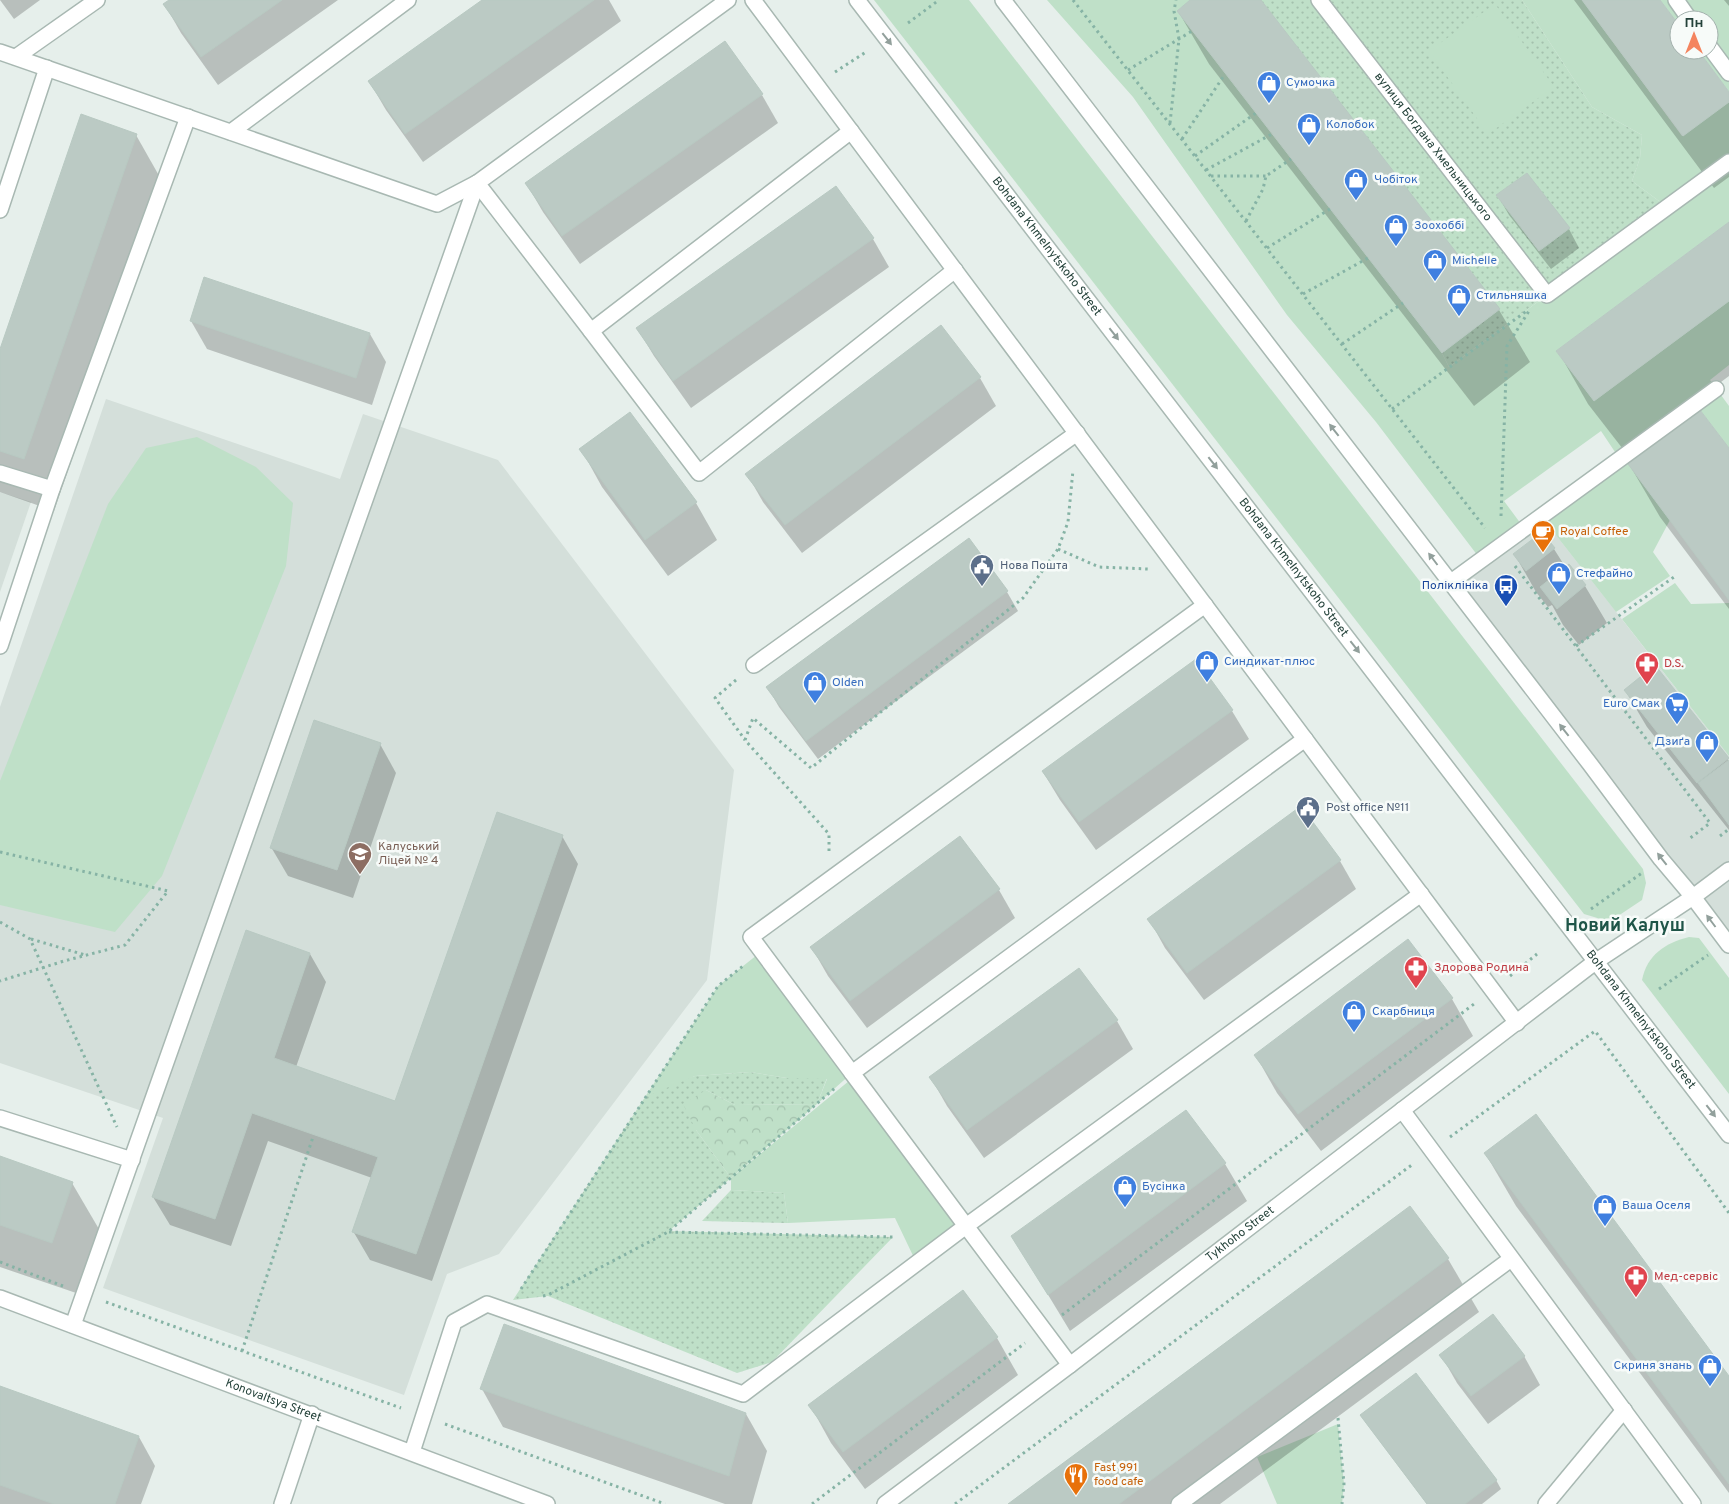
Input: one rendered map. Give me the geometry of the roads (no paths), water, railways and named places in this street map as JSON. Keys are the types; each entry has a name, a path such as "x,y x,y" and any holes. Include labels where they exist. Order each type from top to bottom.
{"street":[{"path":"16,58 97,0"},
{"path":"231,132 408,0"},
{"path":"0,52 437,204 477,183 728,0"},
{"path":"753,0 1517,1023"},
{"name":"Bohdana Khmelnytskoho Street","path":"858,0 1729,1135"},
{"path":"1003,0 1451,582 1661,859 1693,897 1729,945"},
{"name":"вулиця Богдана Хмельницького","path":"1319,0 1547,295 1729,162"},
{"path":"1719,60 1729,73"},
{"path":"0,210 47,68"},
{"path":"0,646 52,489 188,117"},
{"path":"591,331 851,131"},
{"path":"477,183 699,473 955,270"},
{"path":"73,1325 477,183"},
{"path":"1451,582 1716,389"},
{"path":"754,666 1077,433"},
{"path":"0,473 52,489"},
{"path":"1070,1365 751,937 1205,605"},
{"path":"852,1073 1305,739"},
{"name":"Tykhoho Street","path":"885,1504 1070,1365 1595,962 1693,897 1729,870"},
{"path":"412,1452 454,1322 487,1304 743,1394 966,1226 1421,894"},
{"path":"1402,1110 1693,1504"},
{"path":"0,1118 132,1160"},
{"path":"1179,1504 1511,1259"},
{"name":"Konovaltsya Street","path":"0,1298 547,1504"},
{"path":"1546,1504 1624,1410"},
{"path":"282,1504 312,1414"}],"place":[{"name":"Сумочка","path":"1269,104"},
{"name":"Колобок","path":"1309,146"},
{"name":"Чобіток","path":"1356,201"},
{"name":"Зоохоббі","path":"1396,247"},
{"name":"Michelle","path":"1435,282"},
{"name":"Стильняшка","path":"1459,317"},
{"name":"Royal Coffee","path":"1543,553"},
{"name":"Нова Пошта","path":"982,587"},
{"name":"Стефайно","path":"1559,595"},
{"name":"Поліклініка","path":"1506,607"},
{"name":"Синдикат-плюс","path":"1207,683"},
{"name":"D.S.","path":"1647,685"},
{"name":"Olden","path":"815,704"},
{"name":"Euro Смак","path":"1677,725"},
{"name":"Дзиґа","path":"1707,763"},
{"name":"Post office №11","path":"1308,829"},
{"name":"Калуський Ліцей № 4","path":"360,875"},
{"name":"Здорова Родина","path":"1416,989"},
{"name":"Скарбниця","path":"1354,1033"},
{"name":"Бусінка","path":"1125,1208"},
{"name":"Ваша Оселя","path":"1605,1227"},
{"name":"Мед-сервіс","path":"1636,1298"},
{"name":"Скриня знань","path":"1710,1387"},
{"name":"Fast 991 food cafe","path":"1076,1496"}],"district":[{"name":"Новий Калуш","path":"1625,926"}]}
